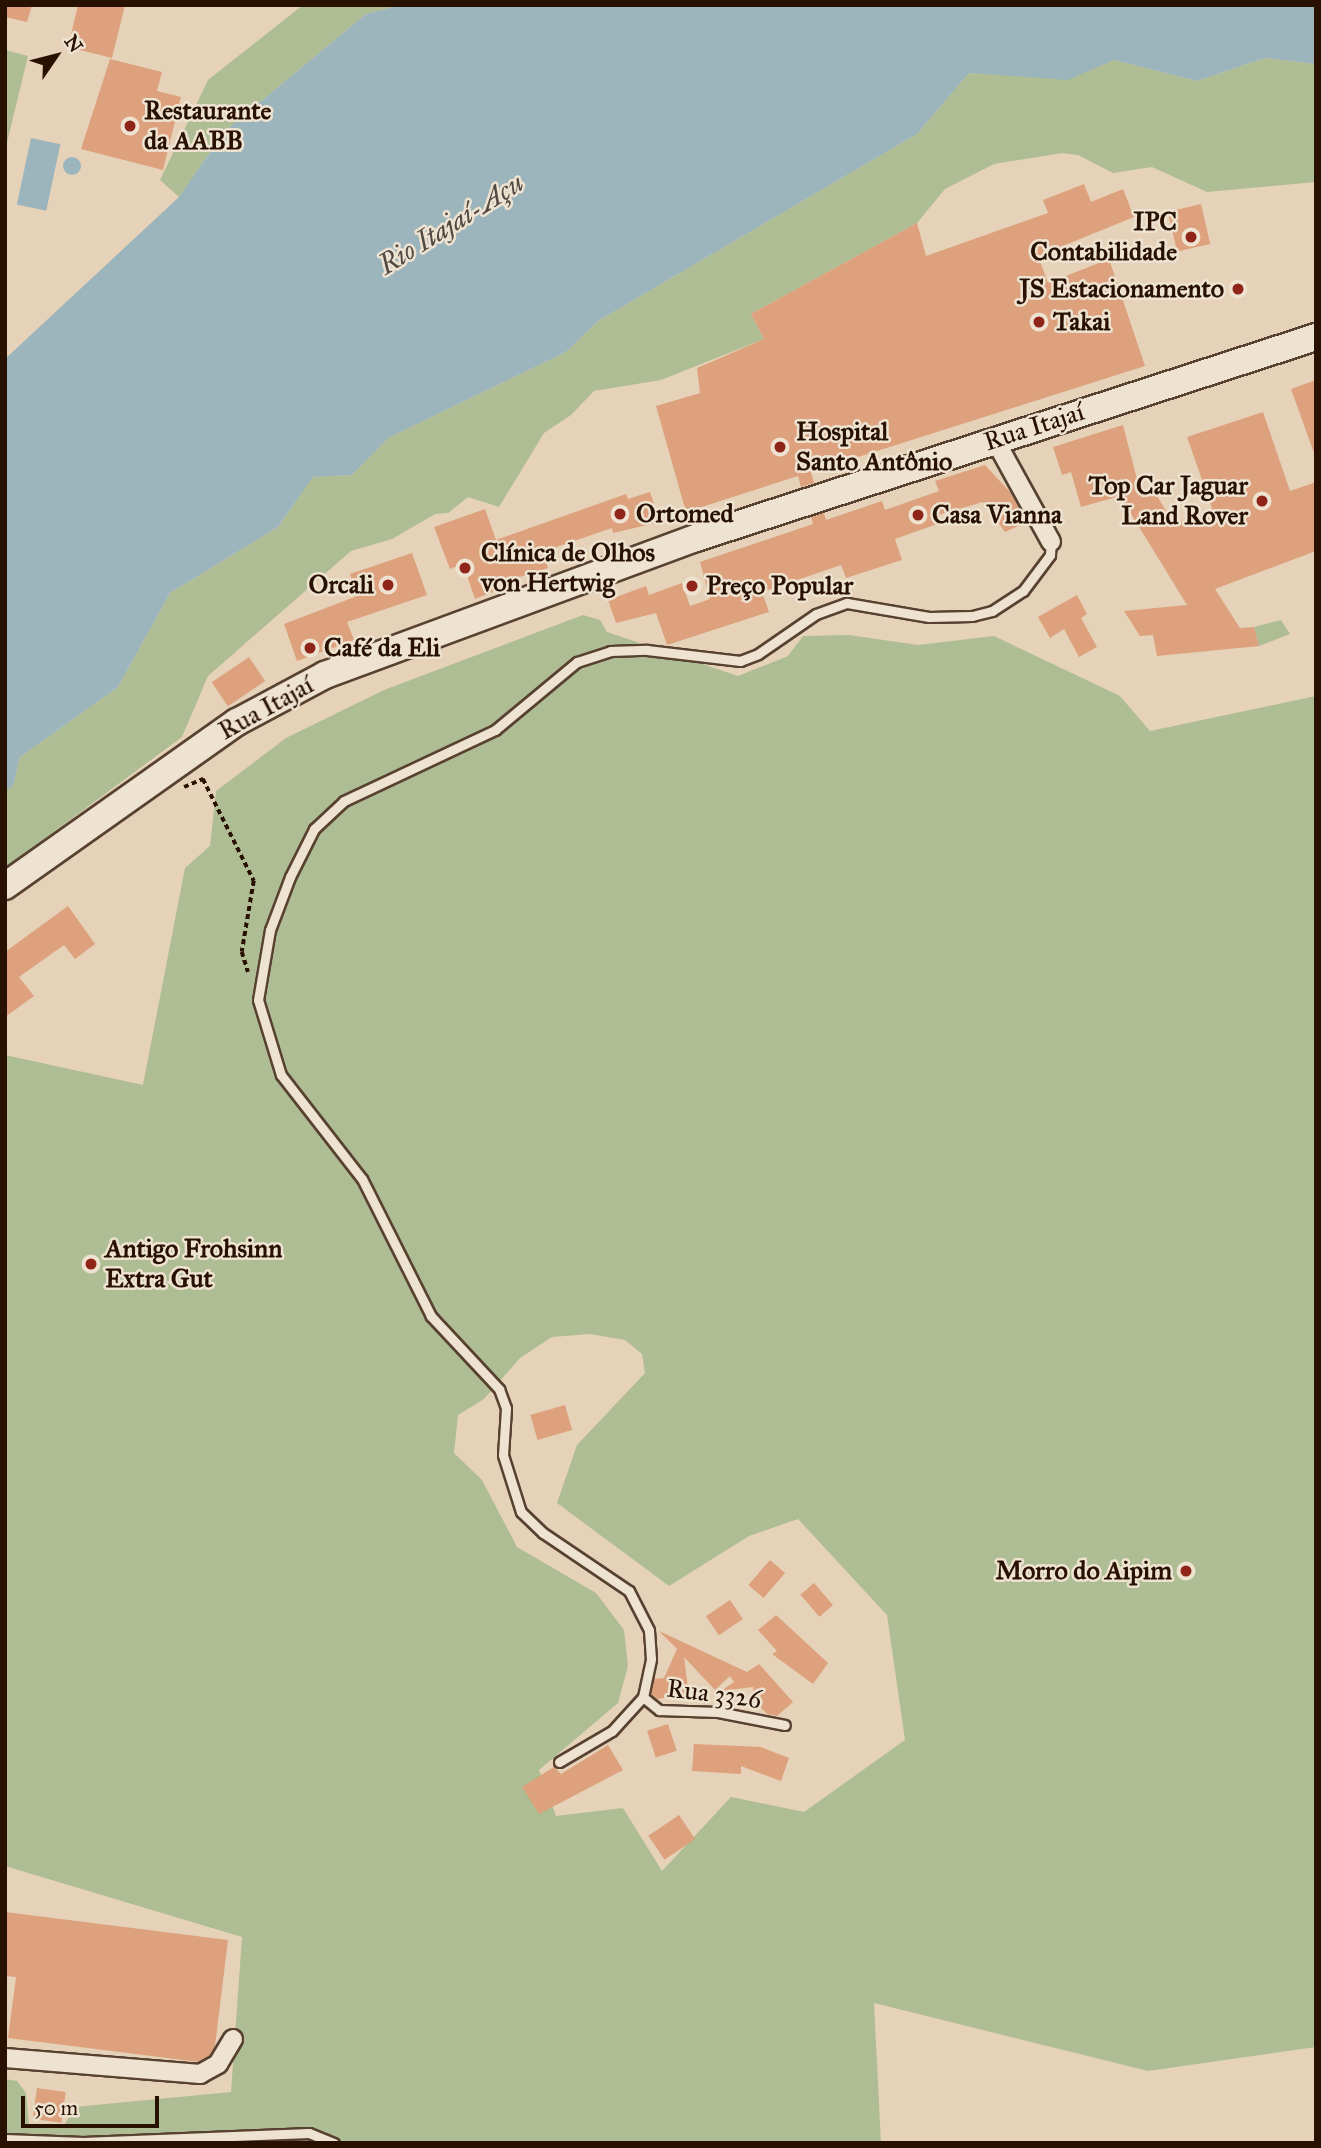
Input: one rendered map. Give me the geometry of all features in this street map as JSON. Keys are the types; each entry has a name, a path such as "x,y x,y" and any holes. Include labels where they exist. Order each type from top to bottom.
{"main road":[{"name":"Rua Itajaí","path":"5,886 237,722 325,675 696,538 1316,337"}],"street":[{"path":"995,440 1051,542"},
{"path":"5,2058 71,2060 200,2074 218,2064 233,2039"}],"lane":[{"path":"559,1762 612,1731 643,1697 651,1659 649,1630 629,1591 543,1533 521,1512 503,1455 506,1408 499,1388 431,1316 362,1179 281,1075 258,1000 270,930 314,830 344,801 495,730 577,663 610,650 647,650 740,661 758,654 817,614 847,603 929,617 972,616 1000,607 1023,592 1050,555 1051,542"},
{"name":"Rua 3326","path":"643,1697 660,1710 718,1712 785,1725"},
{"path":"5,2139 83,2142 309,2133 334,2143"}],"path":[{"path":"179,782 187,789 203,779 254,881 243,952 258,1000"}],"green space":[{"path":"303,5 401,5 366,14 225,131 179,197 160,180 208,80"},
{"path":"5,50 28,56 5,151"},
{"path":"1265,58 1316,64 1316,182 1207,192 1152,167 1113,173 1078,155 1062,153 994,164 945,189 917,223 751,314 764,339 661,380 594,391 571,415 544,433 499,507 468,497 448,513 435,514 392,539 351,551 208,676 182,737 5,868 5,791 13,786 20,757 118,687 170,593 278,527 313,477 352,475 388,438 566,352 598,321 917,134 969,73 1068,79 1114,60 1197,81"},
{"path":"583,615 600,620 607,632 738,676 788,656 803,636 849,635 918,645 994,636 1120,696 1150,731 1316,696 1316,2047 1148,2071 874,2003 881,2143 5,2143 5,2079 17,2081 26,2093 29,2124 63,2128 74,2107 231,2092 242,1937 5,1866 5,1055 143,1085 185,868 210,846 216,791 286,738 384,690","holes":["590,1334 625,1340 642,1354 645,1373 577,1445 557,1503 669,1586 749,1536 798,1519 887,1615 905,1740 804,1812 731,1797 662,1871 623,1808 556,1816 539,1770 618,1703 628,1666 624,1630 596,1593 517,1547 482,1480 454,1453 458,1415 484,1399 520,1358 552,1337"]},
{"path":"1281,620 1290,634 1259,646 1254,627"}],"water":[{"name":"Rio Itajaí-Açu","path":"401,5 1316,5 1316,64 1265,58 1197,81 1114,60 1068,80 969,73 917,134 598,321 566,352 388,438 352,475 313,477 278,527 170,593 118,687 20,757 13,786 5,791 5,359 179,197 225,131 366,14"},
{"path":"31,138 60,144 46,211 17,205"},
{"path":"72,157 78,160 81,166 78,172 72,175 66,172 63,166 66,160"}],"building":[{"path":"5,5 32,5 27,22 5,17"},
{"path":"78,5 125,5 112,58 68,47"},
{"name":"Restaurante da AABB","path":"110,59 162,72 157,91 181,97 163,170 81,149"},
{"name":"Hospital Santo Antônio","path":"1084,184 1091,202 1123,189 1134,217 1038,256 1048,283 1109,259 1145,366 811,472 814,483 801,487 798,476 686,512 656,406 700,393 697,368 764,339 751,314 917,223 926,256 1048,213 1043,200"},
{"path":"1201,204 1210,244 1177,252 1168,212"},
{"path":"1316,380 1316,453 1314,453 1291,389"},
{"path":"1263,412 1290,491 1316,482 1316,551 1215,589 1240,628 1254,627 1259,646 1157,656 1153,635 1140,636 1124,611 1187,605 1120,496 1081,507 1071,472 1062,475 1053,447 1123,425 1142,498 1154,491 1174,524 1213,511 1187,437"},
{"path":"985,465 1010,492 1027,522 1005,532 983,502 938,515 940,523 895,539 902,560 846,578 841,565 762,592 769,612 667,645 656,613 616,623 608,600 646,586 649,595 682,583 690,606 710,599 700,562 813,524 811,517 824,513 826,520 882,501 885,510 939,491 935,481"},
{"path":"650,492 660,522 613,533 612,528 542,552 548,568 498,584 500,589 475,599 463,564 450,569 434,527 485,509 496,540 626,494 628,499"},
{"path":"412,553 427,595 347,622 354,640 297,661 284,624 357,596 350,574"},
{"path":"1077,595 1087,614 1081,618 1097,647 1079,657 1064,629 1050,638 1038,617"},
{"path":"249,657 265,681 228,706 212,682"},
{"path":"68,906 95,944 75,959 64,945 19,977 34,996 5,1017 5,952"},
{"path":"565,1405 572,1430 538,1440 530,1415"},
{"path":"770,1560 785,1573 763,1598 748,1585"},
{"path":"814,1583 833,1605 819,1617 800,1595"},
{"path":"730,1600 743,1619 719,1635 706,1616"},
{"path":"776,1615 828,1663 813,1684 772,1654 777,1651 758,1630"},
{"path":"659,1631 747,1672 759,1664 793,1702 777,1716 767,1714 749,1695 754,1693 753,1687 721,1691 734,1682 730,1676 715,1690 684,1657 689,1695 657,1699 651,1694 654,1679 664,1678 677,1649"},
{"path":"668,1724 677,1751 656,1757 647,1731"},
{"path":"694,1744 761,1747 789,1758 781,1781 741,1766 741,1774 692,1771"},
{"path":"608,1745 623,1770 539,1814 522,1787 554,1767 561,1774"},
{"path":"679,1815 695,1839 665,1860 648,1836"},
{"path":"5,1912 228,1940 215,2046 210,2056 199,2062 8,2038 16,1977 5,1976"},
{"path":"37,2088 66,2092 61,2123 33,2119"}],"place":[{"name":"Restaurante da AABB","path":"130,126"},
{"name":"IPC Contabilidade","path":"1191,237"},
{"name":"JS Estacionamento","path":"1238,289"},
{"name":"Takai","path":"1039,322"},
{"name":"Hospital Santo Antônio","path":"780,447"},
{"name":"Top Car Jaguar Land Rover","path":"1262,501"},
{"name":"Ortomed","path":"620,514"},
{"name":"Casa Vianna","path":"918,515"},
{"name":"Clínica de Olhos von Hertwig","path":"465,568"},
{"name":"Orcali","path":"388,585"},
{"name":"Preço Popular","path":"692,586"},
{"name":"Café da Eli","path":"310,648"},
{"name":"Antigo Frohsinn Extra Gut","path":"91,1264"},
{"name":"Morro do Aipim","path":"1186,1571"}]}
